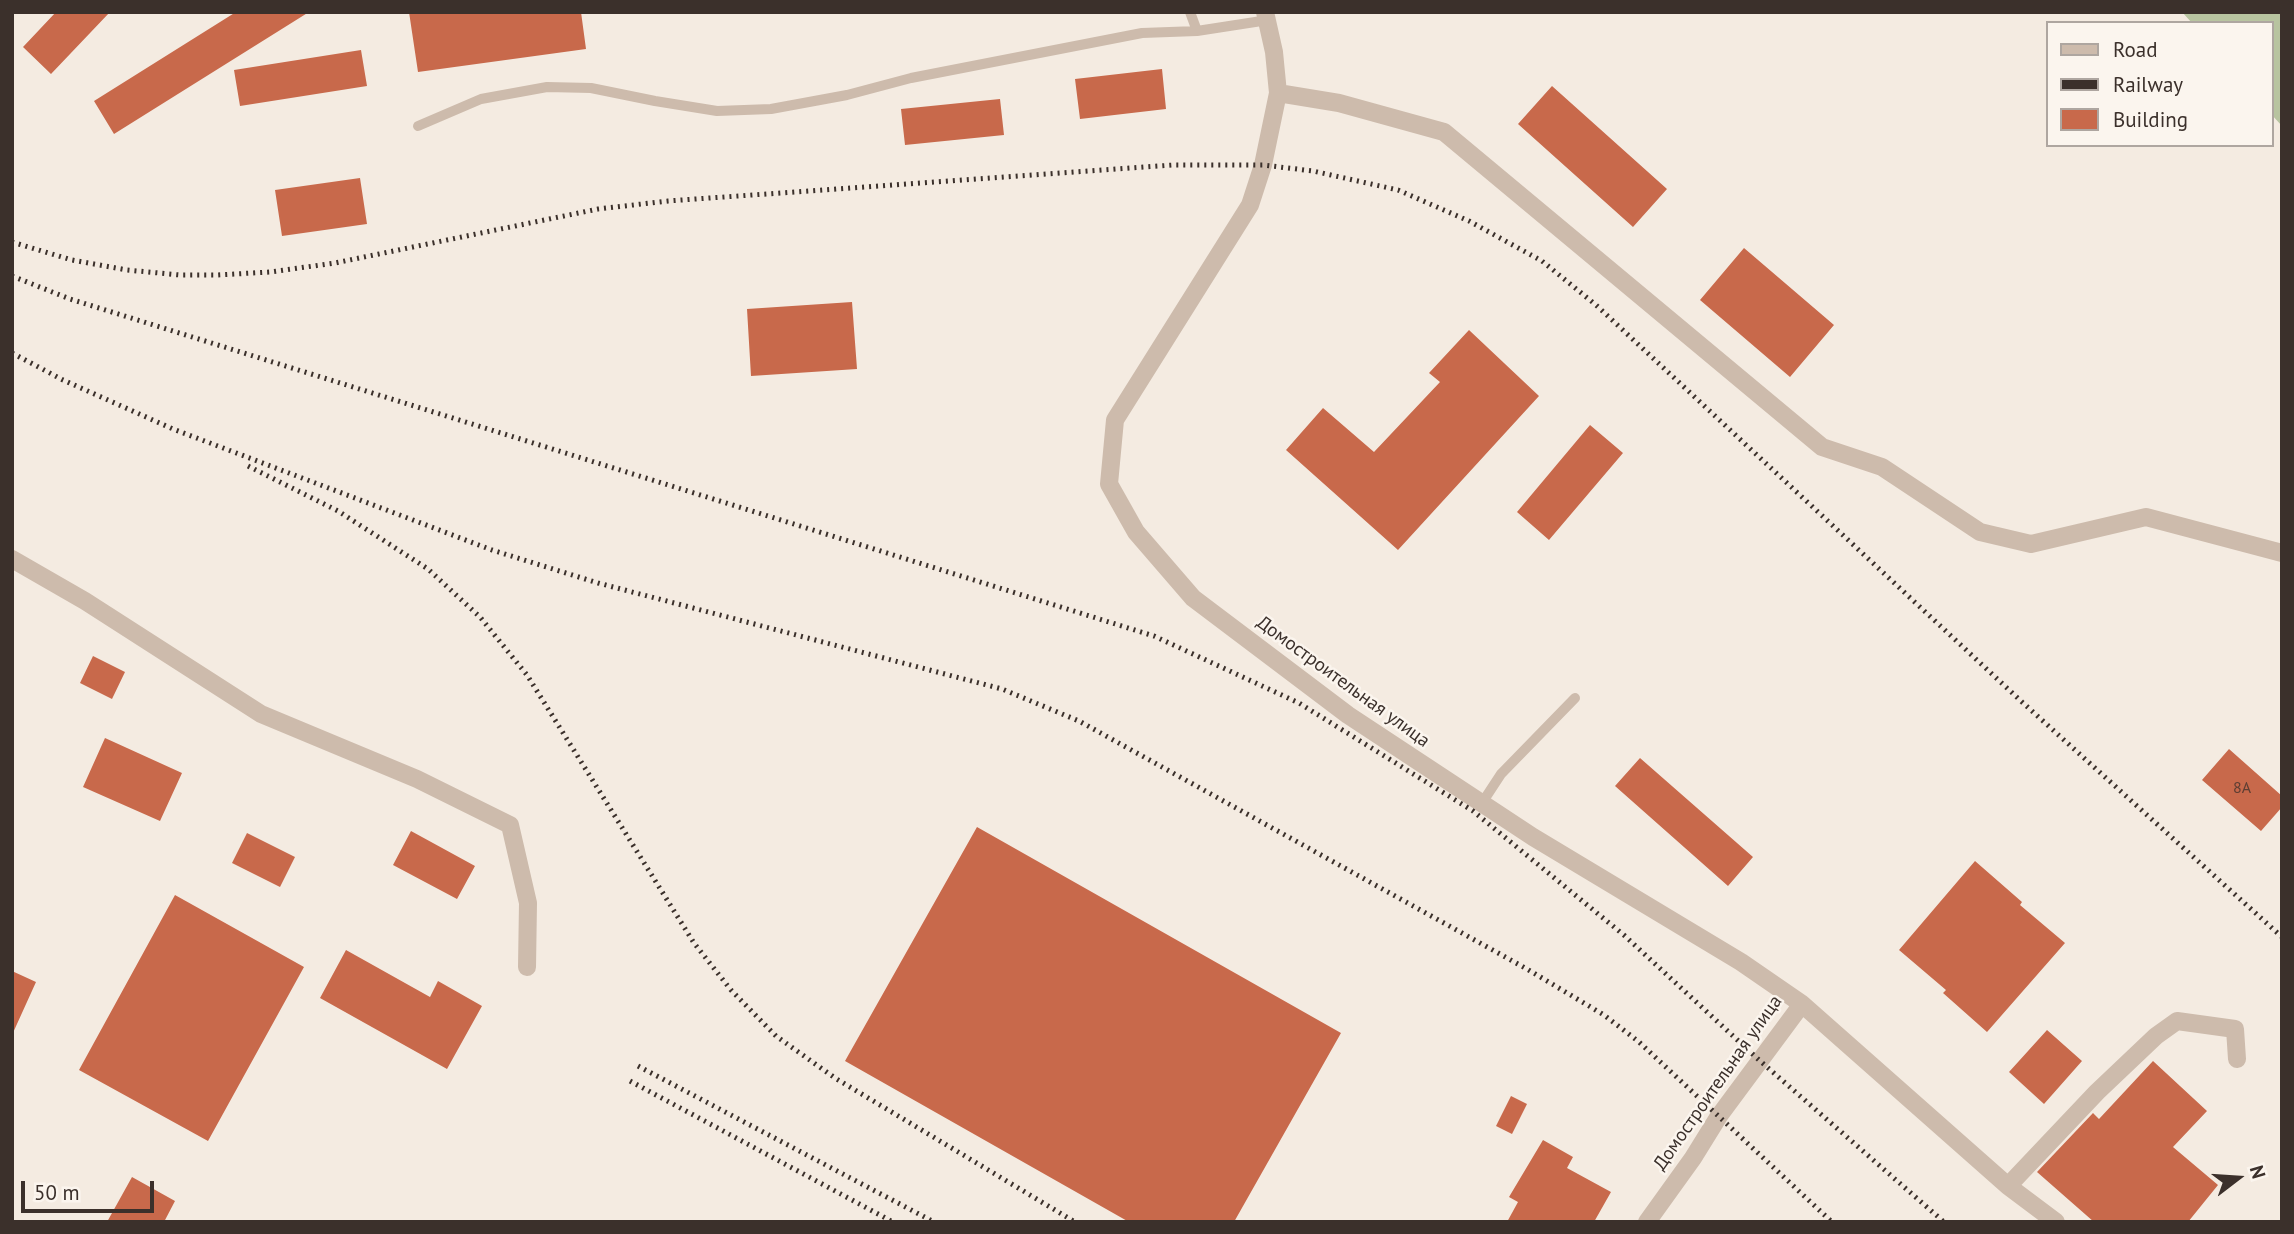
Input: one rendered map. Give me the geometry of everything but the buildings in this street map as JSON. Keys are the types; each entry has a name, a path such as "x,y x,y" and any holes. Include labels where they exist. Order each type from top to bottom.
{"street":[{"name":"Домостроительная улица","path":"1266,16 1279,93 1263,165 1250,205 1115,420 1109,484 1136,532 1193,598 1348,716 1545,844 1741,962 1802,1004 1719,1116 1647,1222"},
{"path":"1279,93 1339,103 1444,132 1822,447 1882,467 1980,532 2031,544 2146,517 2282,554"},
{"path":"12,559 85,601 261,714 417,779 510,825 528,903 527,967"},
{"path":"1802,1004 2008,1186 2056,1222"},
{"path":"2008,1186 2107,1083 2156,1036 2177,1021 2235,1029 2237,1059"}],"lane":[{"path":"1190,12 1197,32"},
{"path":"418,125 481,99 547,87 591,88 655,102 718,111 771,109 847,95 911,78 1142,33 1197,32 1266,16"},
{"path":"1482,803 1501,774 1575,698"}],"green space":[{"path":"2182,12 2282,12 2282,126 2273,116 2273,21 2190,21"}],"railway":[{"path":"12,242 72,260 127,270 217,275 270,272 335,263 598,209 668,201 1173,165 1263,165 1313,171 1398,190 1469,221 1542,261 1596,305 2022,702 2282,937"},
{"path":"12,276 70,299 1154,636 1299,703 1473,811 1625,936 1759,1060 1944,1222"},
{"path":"12,353 63,380 173,429 492,550 598,583 1002,689 1079,721 1527,969 1604,1015 1639,1042 1832,1222"},
{"path":"248,466 338,511 428,569 480,617 527,675 694,943 731,990 776,1036 835,1078 1075,1222"},
{"path":"638,1066 934,1222"},
{"path":"630,1081 893,1222"}]}
